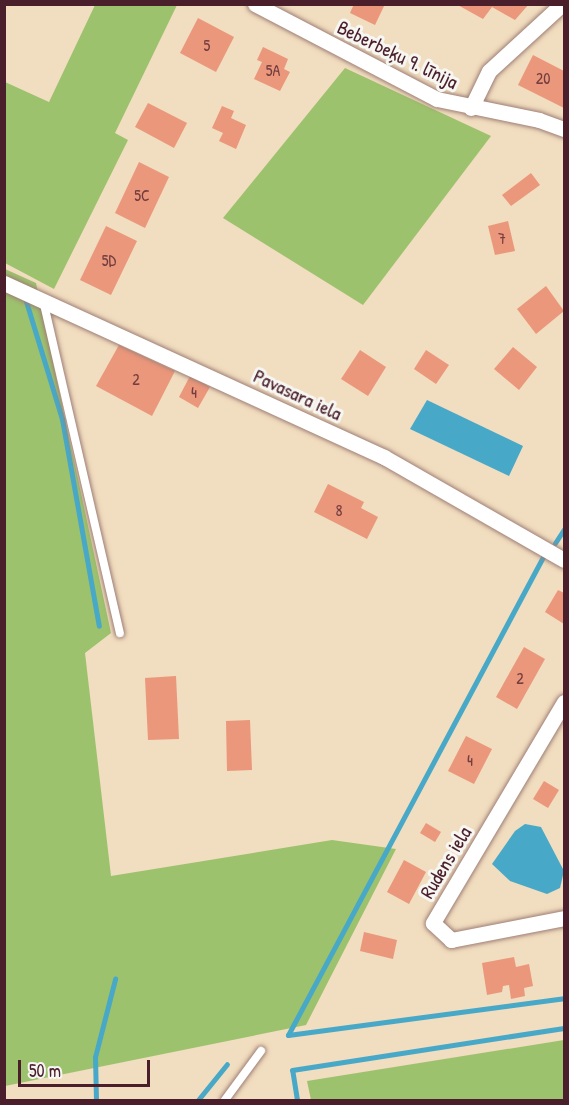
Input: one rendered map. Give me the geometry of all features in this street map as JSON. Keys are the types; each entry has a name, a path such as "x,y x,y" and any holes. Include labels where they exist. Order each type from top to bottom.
{"street":[{"name":"Beberbeķu 9. līnija","path":"255,4 437,99 471,108 539,120 564,129"},
{"path":"471,108 489,71 562,4"},
{"name":"Pavasara iela","path":"4,283 384,457 564,560"},
{"name":"Rudens iela","path":"564,702 433,923 451,940 564,918"}],"lane":[{"path":"42,299 120,633"},
{"path":"225,1101 261,1051"}],"green space":[{"path":"95,5 177,5 115,133 128,140 54,289 5,263 5,82 49,102"},
{"path":"345,68 491,136 363,305 223,218"},
{"path":"5,269 36,283 111,633 85,653 111,876 332,840 396,849 306,1025 5,1086"},
{"path":"564,1040 564,1100 311,1100 307,1081"}],"water":[{"path":"427,400 523,446 509,476 410,429"},
{"path":"525,824 541,827 564,871 560,888 547,894 510,881 492,864 515,831"}],"building":[{"path":"354,4 385,4 375,25 350,13"},
{"path":"456,4 529,4 515,20 492,7 483,19"},
{"path":"198,18 234,37 216,72 180,53"},
{"path":"263,47 288,59 284,69 290,72 280,91 254,79 262,62 257,60"},
{"path":"533,55 564,71 564,108 518,85"},
{"path":"148,103 187,123 174,148 135,127"},
{"path":"222,106 234,111 231,118 246,125 236,149 219,141 223,133 212,128"},
{"path":"139,162 169,177 145,228 115,213"},
{"path":"531,173 540,185 511,206 502,195"},
{"path":"508,221 515,251 495,255 488,226"},
{"path":"106,226 137,241 111,295 80,280"},
{"path":"546,286 564,311 536,334 517,309"},
{"path":"119,345 175,371 152,416 96,386"},
{"path":"513,347 537,367 519,390 494,369"},
{"path":"360,350 386,367 368,396 341,379"},
{"path":"426,350 449,365 436,384 414,369"},
{"path":"190,376 210,387 198,408 179,397"},
{"path":"328,484 364,502 361,508 378,517 367,539 314,512"},
{"path":"558,590 564,593 564,624 545,612"},
{"path":"524,647 545,659 517,709 496,697"},
{"path":"176,676 179,739 148,740 145,678"},
{"path":"250,720 252,770 227,771 226,721"},
{"path":"466,736 492,749 474,784 448,771"},
{"path":"544,781 559,790 548,808 533,799"},
{"path":"426,823 441,832 435,842 420,833"},
{"path":"404,860 426,872 409,904 387,892"},
{"path":"364,932 397,940 393,959 360,951"},
{"path":"514,957 516,967 529,964 533,986 524,988 525,996 511,999 509,985 503,986 502,992 487,995 482,963"}],"waterway":[{"path":"25,298 62,419 99,626"},
{"path":"555,543 564,529"},
{"path":"288,1035 545,553"},
{"path":"96,1100 95,1057 115,979"},
{"path":"288,1035 564,998"},
{"path":"297,1100 292,1070 564,1028"},
{"path":"198,1100 227,1064"}]}
